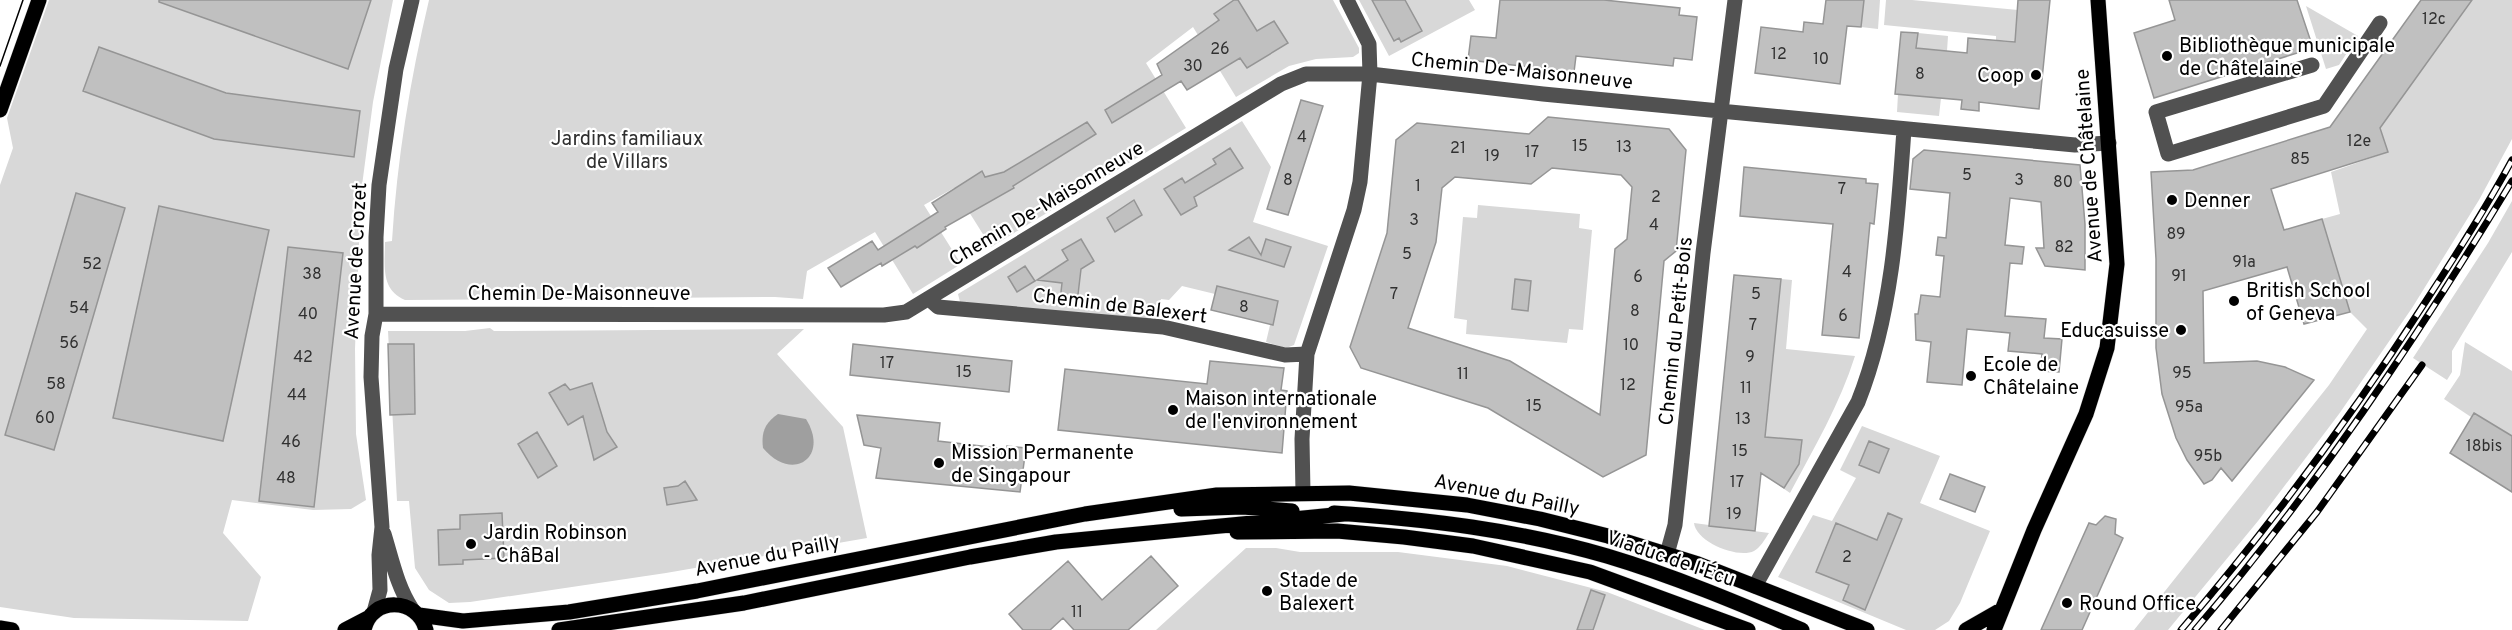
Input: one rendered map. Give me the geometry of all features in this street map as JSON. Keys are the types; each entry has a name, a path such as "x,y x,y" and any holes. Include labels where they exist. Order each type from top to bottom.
{"main road":[{"path":"0,110 39,0"},
{"name":"Avenue de Châtelaine","path":"1994,630 2086,414 2107,348 2117,264 2098,0"},
{"name":"Avenue du Pailly","path":"368,620 382,606 392,604 416,612 463,621 579,610 697,591 1035,524 1217,495 1303,493 1408,498 1507,511 1608,536 1667,554 1867,630"},
{"name":"Avenue du Pailly","path":"1122,510 1243,507 1344,514"},
{"name":"Avenue du Pailly","path":"559,630 744,603 1019,549 1089,538 1344,514"},
{"name":"Viaduc de l'Écu","path":"1344,514 1427,520 1560,544 1664,575 1802,630"},
{"name":"Avenue du Pailly","path":"1153,532 1337,531 1473,546 1590,572 1748,630"},
{"path":"1966,630 2001,610"},
{"path":"416,612 426,630"},
{"path":"345,630 368,620"},
{"path":"0,628 12,630"}],"street":[{"name":"Avenue de Crozet","path":"368,620 380,590 379,555 382,527 371,378 372,336 376,314 376,237 380,185 396,69 412,0"},
{"path":"1303,493 1302,440 1307,354 1354,210 1360,182 1370,74 1369,44 1347,0"},
{"path":"1722,111 1735,0"},
{"path":"2312,65 2156,112 2168,154 2324,106 2380,23"},
{"name":"Chemin De-Maisonneuve","path":"376,314 884,315 906,312 1292,78 1323,72 1370,74 2075,145 2109,143"},
{"name":"Chemin du Petit-Bois","path":"1667,554 1675,525 1703,253 1722,111"},
{"path":"1755,586 1858,402 1870,371 1887,293 1897,221 1904,129"},
{"name":"Chemin de Balexert","path":"929,299 938,307 1174,329 1285,354 1307,354"},
{"name":"Avenue de Crozet","path":"382,527 403,595 416,612"}],"green space":[{"path":"49,0 393,0 373,102 361,193 355,349 356,434 366,500 351,509 313,510 232,500 223,533 261,577 248,621 74,618 0,607 0,185 13,148 7,118"},
{"name":"Jardins familiaux de Villars","path":"429,0 1333,0 1359,48 1359,53 1353,57 1316,59 1289,66 1236,97 1193,27 1146,63 1186,128 991,247 954,188 924,205 961,264 913,294 875,232 807,271 803,299 775,297 405,300 391,290 388,283 385,267 385,242 392,241 405,120"},
{"path":"1359,0 1469,0 1475,10 1389,56"},
{"path":"1864,0 1880,0 1878,29 1861,27"},
{"path":"1886,0 1912,0 2018,10 2015,41 1996,40 1996,36 1884,25"},
{"path":"2472,0 2512,0 2512,139 2479,200 2412,308 2339,414 2258,521 2168,630 2134,630 2329,385 2367,329 2350,312 2322,219 2340,214 2331,172 2388,152 2380,128"},
{"path":"2306,6 2358,36 2339,65 2326,69"},
{"path":"1918,33 1948,36 1947,51 1916,48"},
{"path":"1898,94 1941,98 1939,116 1897,112"},
{"path":"1242,121 1271,167 1253,222 1328,246 1294,345 1286,348 1266,342 1270,325 1273,325 1278,301 1217,286 1215,294 1182,286 1169,300 1161,299 1159,320 960,302 958,294"},
{"path":"2512,201 2512,252 2452,351 2452,372 2447,380 2413,358 2488,243"},
{"path":"1478,205 1580,214 1579,228 1592,230 1583,330 1569,329 1567,343 1466,334 1467,320 1454,318 1463,217 1477,218"},
{"path":"1781,279 1792,280 1786,349 1855,356 1834,409 1790,493 1767,477 1762,468"},
{"path":"490,328 494,331 804,329 777,354 843,427 867,538 666,573 470,602 449,603 429,590 415,568 409,501 397,501 388,331 465,331"},
{"path":"2465,342 2512,371 2512,436 2474,413 2471,417 2444,399 2460,375"},
{"path":"1862,426 1940,456 1920,503 1990,531 1960,603 1949,621 1935,630 1906,630 1778,577 1813,515 1832,521 1856,478 1840,470"},
{"path":"1694,523 1769,533 1756,550 1738,553 1719,547 1702,537"},
{"path":"1246,548 1276,548 1300,552 1398,552 1507,566 1607,592 1705,630 1156,630"}],"shaded area":[{"path":"778,414 806,419 812,433 813,445 811,455 804,461 785,464 763,448 765,428"}],"building":[{"path":"159,0 371,0 348,69 159,2"},
{"path":"1234,0 1238,0 1257,31 1274,21 1288,43 1247,68 1240,58 1187,90 1181,81 1112,123 1105,110 1162,75 1157,64 1219,20 1214,14"},
{"path":"1372,0 1405,0 1422,31 1401,42 1399,38 1394,41"},
{"path":"1500,0 1604,0 1680,8 1679,15 1697,17 1692,60 1674,58 1673,66 1576,56 1574,72 1468,60 1471,36 1496,38"},
{"path":"1826,0 1864,0 1861,27 1847,26 1840,84 1755,73 1761,27 1803,32 1804,22 1823,24"},
{"path":"2018,0 2050,0 2039,109 1979,102 1979,111 1961,109 1962,100 1895,94 1901,32 1918,33 1916,48 1967,53 1968,38 2015,42"},
{"path":"2169,0 2297,0 2313,48 2154,98 2134,33 2175,20"},
{"path":"2421,0 2472,0 2380,128 2388,152 2271,189 2284,230 2322,219 2350,312 2304,324 2287,267 2203,291 2204,363 2257,361 2285,367 2314,380 2232,481 2221,468 2212,480 2204,484 2187,460 2176,438 2162,394 2156,348 2156,259 2151,172 2193,170 2330,127"},
{"path":"99,47 226,93 360,111 354,157 214,139 83,91"},
{"path":"1301,100 1323,106 1288,215 1267,209"},
{"path":"1548,117 1669,129 1686,150 1676,251 1664,261 1646,455 1603,477 1488,408 1361,368 1350,347 1387,233 1396,140 1417,123 1529,134","holes":["1552,168 1621,175 1632,187 1627,239 1615,249 1600,415 1510,361 1408,328 1436,242 1442,188 1455,177 1531,184"]},
{"path":"1087,122 1096,134 1013,186 1014,188 945,227 946,229 917,248 915,246 882,266 881,263 841,287 828,268 872,241 878,250 938,212 932,203 982,171 985,177 1004,172"},
{"path":"1230,148 1243,168 1194,197 1197,206 1181,215 1164,189 1182,178 1185,183 1216,164 1213,159"},
{"path":"1924,150 2080,165 2085,224 2085,270 2045,266 2036,248 2044,248 2041,202 2010,198 2005,245 2024,247 2022,264 2010,263 2005,316 2046,319 2044,338 2062,339 2059,372 2040,371 2042,354 2008,351 2010,333 1967,329 1962,385 1927,382 1931,342 1916,340 1915,314 1918,314 1921,295 1940,297 1944,256 1936,255 1938,237 1946,238 1950,193 1910,189 1913,159"},
{"path":"1744,167 1866,179 1866,183 1878,184 1874,224 1870,223 1859,338 1822,335 1833,224 1740,216"},
{"path":"76,193 125,208 54,450 5,435"},
{"path":"1134,200 1142,215 1115,232 1107,218"},
{"path":"159,206 269,230 223,441 113,418"},
{"path":"1249,237 1261,255 1266,239 1291,247 1284,267 1229,250"},
{"path":"1081,239 1094,261 1081,269 1077,303 1060,301 1062,283 1037,280 1068,260 1062,250"},
{"path":"288,247 343,253 314,507 259,501"},
{"path":"1025,266 1035,281 1017,292 1008,277"},
{"path":"1734,275 1781,279 1765,437 1802,440 1799,464 1784,488 1761,473 1755,531 1709,526"},
{"path":"1515,279 1531,281 1528,311 1512,309"},
{"path":"1217,286 1278,301 1273,325 1211,310"},
{"path":"388,344 414,344 415,414 390,415"},
{"path":"853,344 1012,361 1009,392 850,375"},
{"name":"Maison internationale de l'environnement","path":"1210,361 1284,368 1281,390 1287,391 1282,453 1058,430 1065,369 1207,384"},
{"path":"592,383 607,432 617,447 594,460 583,416 568,425 549,393 565,384 570,390"},
{"path":"2474,413 2512,436 2512,492 2450,453"},
{"name":"Mission Permanente de Singapour","path":"857,415 940,423 938,441 1007,449 1007,446 1026,448 1020,492 876,478 881,448 864,445"},
{"path":"537,432 557,466 538,478 518,444"},
{"path":"1869,441 1889,449 1879,473 1859,465"},
{"path":"1950,474 1985,487 1975,512 1940,499"},
{"path":"685,481 697,500 667,505 664,488 678,486"},
{"name":"Jardin Robinson - ChâBal","path":"502,513 504,558 463,560 463,564 439,565 438,530 460,529 460,515"},
{"path":"1888,513 1902,519 1865,610 1843,600 1849,585 1816,572 1836,523 1877,540"},
{"path":"2105,516 2116,519 2115,534 2123,538 2082,630 2041,630 2089,523 2096,525"},
{"path":"1151,556 1178,586 1128,630 1074,630 1063,618 1050,630 1023,630 1009,614 1068,561 1102,600"},
{"path":"1591,590 1605,595 1593,630 1577,630"}],"tram line":[{"path":"0,66 23,0"}],"railway":[{"path":"2181,630 2278,511 2369,386 2460,249 2512,160"},
{"path":"2195,630 2282,523 2363,412 2439,298 2512,181"},
{"path":"2221,630 2317,512 2422,365"}],"place":[{"name":"Bibliothèque municipale de Châtelaine","path":"2167,56"},
{"name":"Coop","path":"2036,75"},
{"name":"Denner","path":"2172,200"},
{"name":"British School of Geneva","path":"2234,301"},
{"name":"Educasuisse","path":"2181,330"},
{"name":"Ecole de Châtelaine","path":"1971,376"},
{"name":"Maison internationale de l'environnement","path":"1173,410"},
{"name":"Mission Permanente de Singapour","path":"939,463"},
{"name":"Jardin Robinson - ChâBal","path":"471,544"},
{"name":"Stade de Balexert","path":"1267,591"},
{"name":"Round Office","path":"2067,603"}]}
